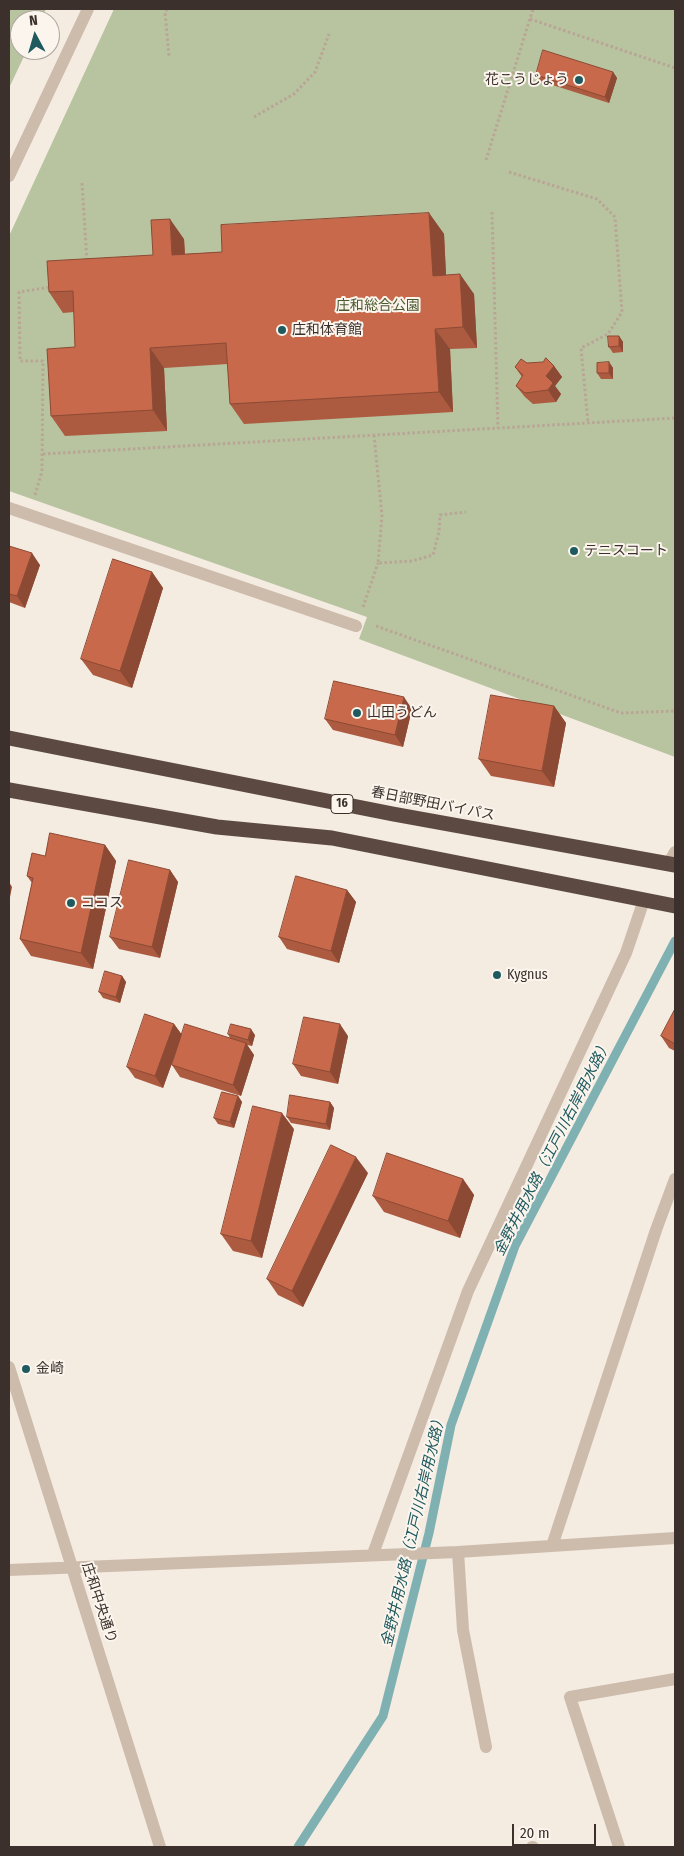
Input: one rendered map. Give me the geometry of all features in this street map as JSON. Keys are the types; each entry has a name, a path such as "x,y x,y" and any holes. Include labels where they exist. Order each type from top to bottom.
{"highway":[{"name":"春日部野田バイパス","path":"9,738 393,814 673,861"},
{"path":"9,790 217,827 332,838 672,905"}],"street":[{"path":"9,176 88,9"},
{"path":"9,508 356,626"},
{"path":"373,1554 468,1290 626,953 644,900"},
{"path":"552,1546 675,1179"},
{"name":"庄和中央通り","path":"9,1367 160,1847"},
{"path":"9,1570 458,1552 675,1538"},
{"path":"458,1552 463,1630 486,1747"},
{"path":"618,1847 570,1698 675,1679"}],"path":[{"path":"167,9 165,12 169,56"},
{"path":"486,160 534,9"},
{"path":"530,19 675,68"},
{"path":"254,117 294,94 315,72 329,34"},
{"path":"509,172 597,199 615,217 622,312 608,334 580,348 588,423"},
{"path":"82,183 88,266"},
{"path":"492,212 498,428"},
{"path":"34,500 42,471 43,361 20,361 19,292 51,288 51,279"},
{"path":"43,454 675,418"},
{"path":"361,613 378,563 382,516 374,435"},
{"path":"378,563 412,561 433,556 439,532 440,515 466,512"},
{"path":"375,626 621,713 663,713 675,711"}],"green space":[{"path":"9,9 46,9 10,10 10,60 22,60 9,88"},
{"name":"庄和総合公園","path":"114,9 675,9 675,757 359,639 367,617 9,491 9,236"}],"building":[{"name":"花こうじょう","path":"543,50 613,72 605,97 536,75"},
{"name":"庄和体育館","path":"429,213 433,276 460,274 463,327 435,329 439,392 230,404 226,343 150,348 153,410 51,416 47,349 75,347 73,291 49,292 47,261 153,255 151,220 170,219 172,255 222,252 221,225"},
{"path":"608,336 619,336 619,346 609,347"},
{"path":"546,358 554,366 546,376 553,383 548,390 525,393 516,386 523,375 515,367 521,359 527,363 543,362"},
{"path":"609,362 609,373 597,373 597,363"},
{"path":"9,546 32,553 17,596 9,594"},
{"path":"113,559 152,572 120,671 81,659"},
{"path":"334,681 404,697 395,735 325,719"},
{"path":"491,695 554,706 542,771 479,759"},
{"path":"50,833 105,845 81,953 20,939 33,878 27,876 32,853 45,856"},
{"path":"129,860 170,870 152,947 110,937"},
{"path":"296,876 347,890 331,951 279,937"},
{"path":"105,971 122,976 116,997 99,992"},
{"path":"675,1009 675,1044 661,1036"},
{"path":"145,1014 174,1024 155,1076 127,1067"},
{"path":"304,1017 340,1024 330,1072 293,1064"},
{"path":"185,1024 246,1043 233,1085 172,1065"},
{"path":"231,1024 251,1029 248,1040 228,1034"},
{"path":"222,1092 238,1096 230,1122 214,1118"},
{"path":"290,1095 330,1102 326,1124 287,1117"},
{"path":"253,1106 282,1113 251,1241 221,1234"},
{"path":"331,1145 356,1157 292,1291 267,1279"},
{"path":"387,1153 463,1179 448,1221 373,1196"}],"waterway":[{"name":"金野井用水路（江戸川右岸用水路）","path":"298,1847 383,1716 429,1533 451,1425 515,1246 675,941"}],"place":[{"name":"花こうじょう","path":"579,80"},
{"name":"庄和体育館","path":"282,330"},
{"name":"テニスコート","path":"574,551"},
{"name":"山田うどん","path":"357,713"},
{"name":"ココス","path":"71,903"},
{"name":"Kygnus","path":"497,975"},
{"name":"金崎","path":"26,1369"}]}
